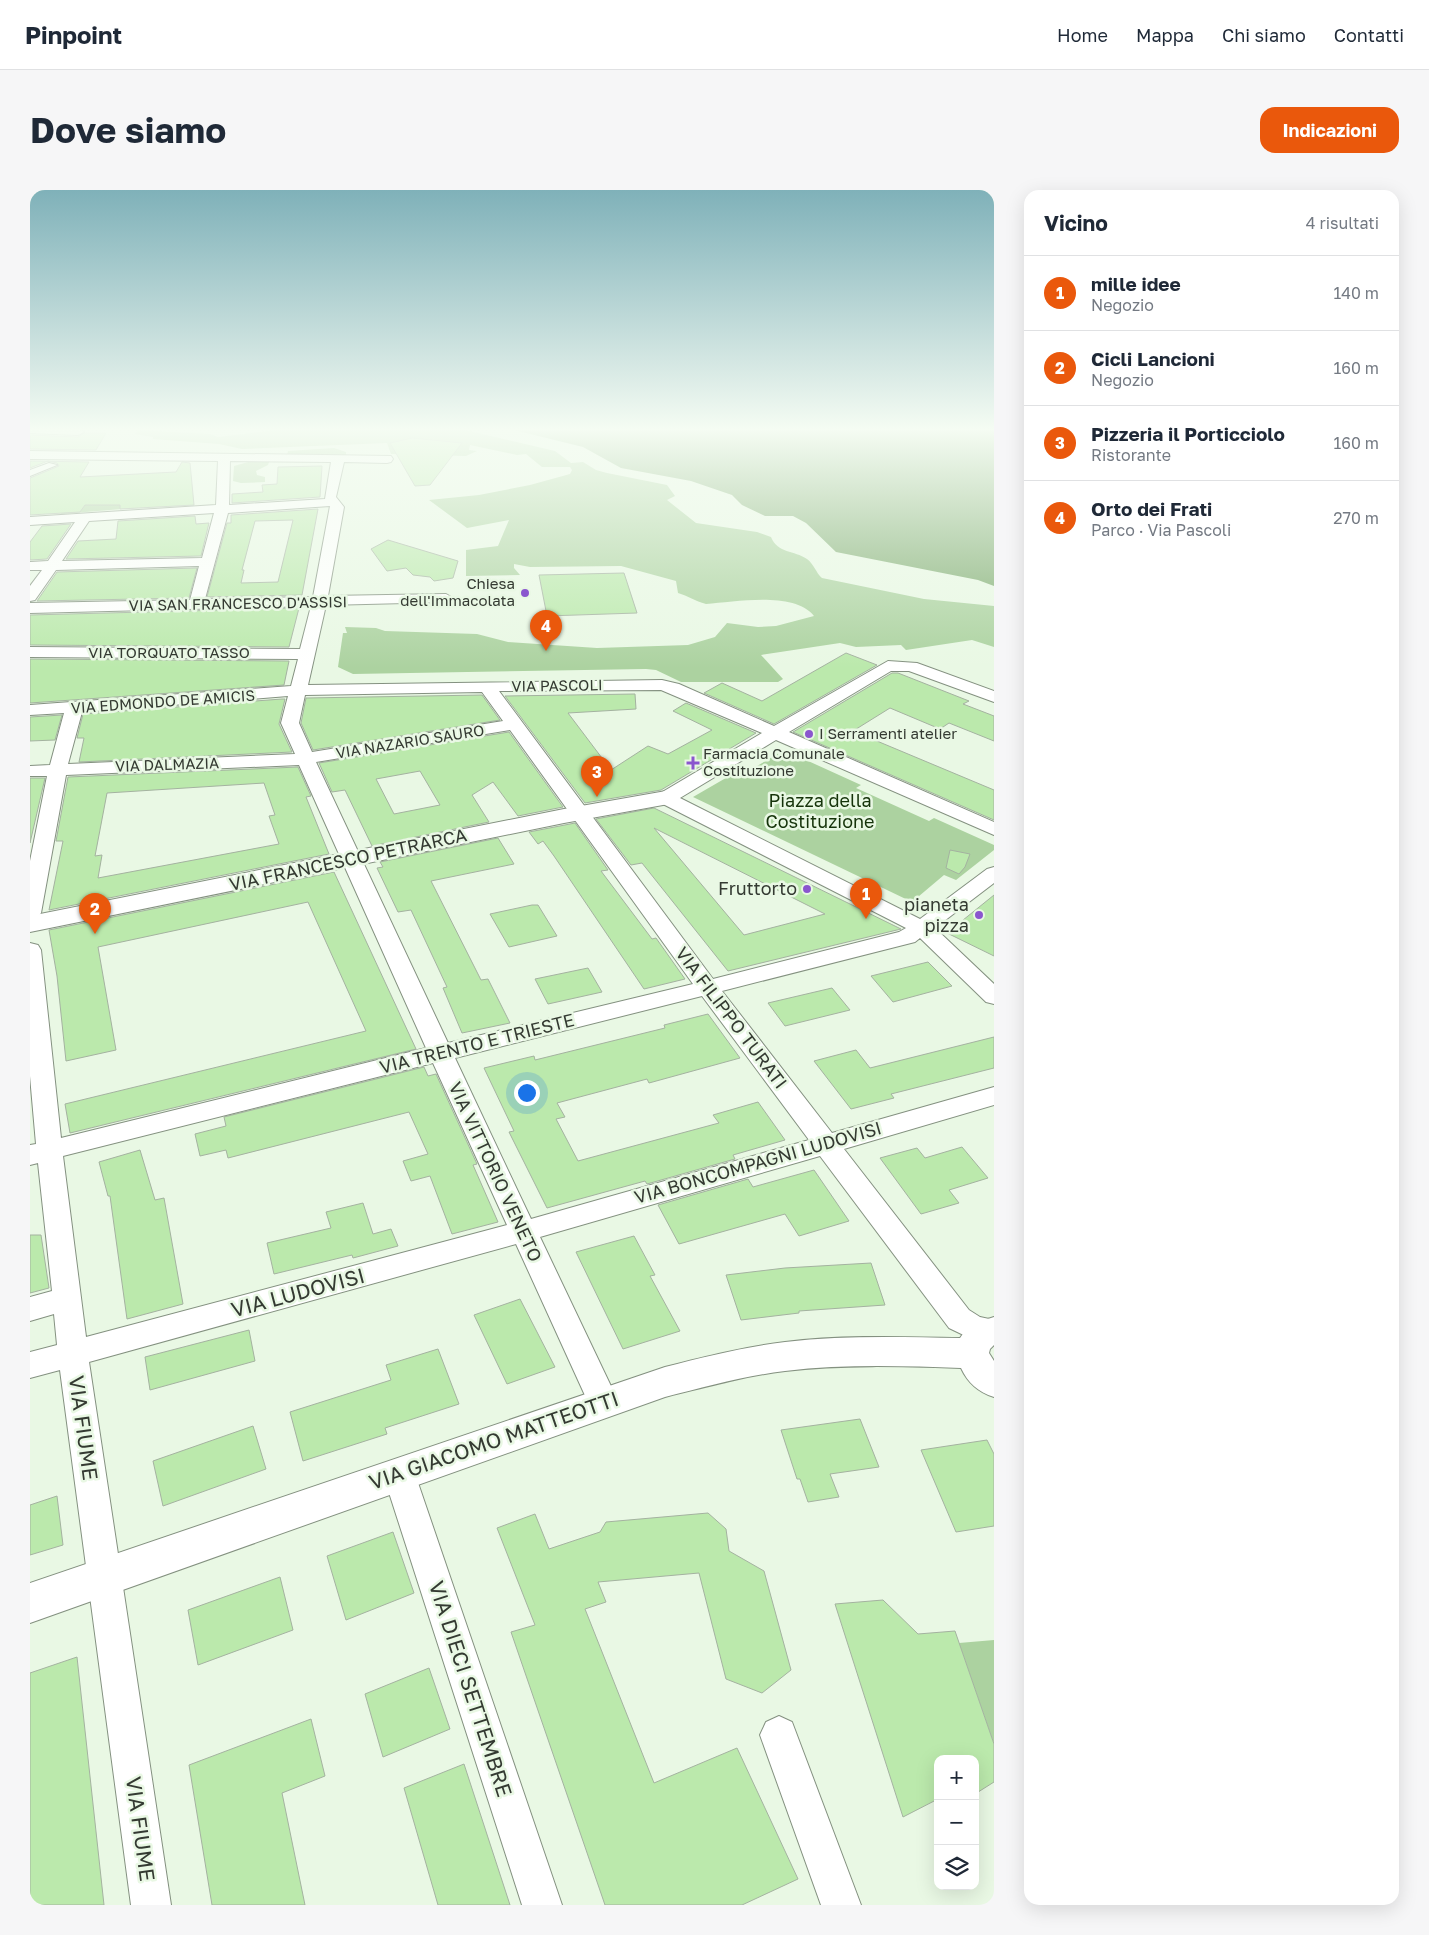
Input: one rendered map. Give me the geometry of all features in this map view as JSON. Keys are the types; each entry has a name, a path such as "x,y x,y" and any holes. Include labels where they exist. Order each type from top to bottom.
{"street":[{"path":"30,521 237,508"},
{"name":"VIA VITTORIO VENETO","path":"337,508 320,602 290,723 304,759 522,1232 604,1403"},
{"path":"196,605 222,509"},
{"path":"30,598 85,518"},
{"path":"30,566 208,562"},
{"name":"VIA SAN FRANCESCO D'ASSISI","path":"30,608 446,598"},
{"name":"VIA TORQUATO TASSO","path":"30,652 308,654"},
{"path":"666,798 777,733 882,668 892,665 911,666 994,697"},
{"name":"VIA PASCOLI","path":"299,685 327,688 662,685 777,733"},
{"name":"VIA EDMONDO DE AMICIS","path":"30,710 74,708 299,685"},
{"name":"VIA FILIPPO TURATI","path":"487,687 708,989 959,1319 974,1328 985,1339"},
{"path":"30,913 36,850 74,708"},
{"name":"VIA NAZARIO SAURO","path":"304,759 515,724"},
{"path":"777,733 994,829"},
{"name":"VIA DALMAZIA","path":"30,771 304,759"},
{"path":"666,798 922,928 945,947 994,996"},
{"name":"VIA FRANCESCO PETRARCA","path":"30,924 581,813 666,798"},
{"path":"922,928 994,873"},
{"name":"VIA TRENTO E TRIESTE","path":"40,1152 439,1052 708,989 907,937 922,928"},
{"path":"945,947 994,971"},
{"name":"VIA FIUME","path":"30,950 40,1152 67,1300 151,1905"},
{"name":"VIA BONCOMPAGNI LUDOVISI","path":"522,1232 994,1096"},
{"name":"VIA LUDOVISI","path":"30,1365 522,1232"},
{"path":"30,1309 67,1300"},
{"path":"985,1339 979,1369 994,1382"},
{"name":"VIA GIACOMO MATTEOTTI","path":"30,1603 666,1382 723,1368 799,1355 985,1339"},
{"name":"VIA DIECI SETTEMBRE","path":"399,1474 542,1905"},
{"path":"779,1735 841,1905"}],"green space":[{"path":"63,508 134,508 61,514"},
{"path":"440,508 677,508 696,523 757,532 771,537 782,549 807,559 822,578 924,599 994,606 994,647 972,640 906,650 901,645 856,647 840,643 761,655 783,679 778,682 681,682 656,670 646,669 353,674 338,667 343,633 347,633 345,627 376,628 385,631 477,634 508,642 597,648 688,645 715,637 727,623 758,627 776,626 814,616 805,608 793,603 779,601 748,600 706,604 678,593 676,581 621,566 530,567 514,564 514,568 520,575 466,576 466,550 498,546 509,520 467,528"},
{"name":"Piazza della Costituzione","path":"784,750 861,785 856,788 929,821 934,818 994,845 994,850 956,880 944,875 912,902 693,797 731,775 737,778"},
{"path":"994,1640 994,1744 959,1643"}],"shaded area":[{"path":"748,508 994,508 994,586 978,580 836,552 806,523 793,516 765,516"}],"building":[{"path":"30,508 83,508 80,512 30,515"},
{"path":"318,509 302,595 207,597 227,523 231,523 231,515","holes":["293,520 278,582 241,583 244,570 242,570 255,521"]},
{"path":"195,516 196,524 209,523 201,556 66,559 78,541 116,539 118,521"},
{"path":"71,524 47,559 30,560 30,542 42,526"},
{"path":"388,540 458,561 453,578 434,581 430,577 413,575 406,568 387,571 371,549"},
{"path":"197,568 189,598 37,601 57,572"},
{"path":"624,573 637,613 547,616 539,575"},
{"path":"299,608 289,647 30,645 30,615"},
{"path":"846,653 877,665 774,724 704,693 722,683 762,701"},
{"path":"30,659 289,661 284,685 30,703"},
{"path":"892,673 898,673 969,701 963,704 994,716 994,741 949,723 940,729 890,708 853,731 994,790 994,820 793,732"},
{"path":"635,694 636,709 568,713 611,770 648,746 668,754 712,730 673,711 686,703 756,733 661,790 585,803 505,696"},
{"path":"482,695 500,720 313,750 301,723 306,698"},
{"path":"285,699 279,724 292,752 79,762 84,738 77,738 83,714"},
{"path":"62,715 55,740 30,741 30,717"},
{"path":"509,732 563,807 518,816 493,782 472,795 489,822 372,846 345,790 332,792 319,763","holes":["420,771 440,805 394,814 376,779"]},
{"path":"298,767 311,796 306,797 329,854 49,910 63,841 56,841 68,777","holes":["264,783 275,815 269,816 279,844 98,878 102,855 95,856 107,793"]},
{"path":"30,778 45,778 30,843"},
{"path":"654,808 901,929 728,971 642,863 631,865 596,819","holes":["654,828 825,914 744,935"]},
{"path":"575,823 608,870 601,871 652,939 656,938 685,979 644,989 554,856 543,841 538,844 529,832"},
{"path":"498,838 514,864 431,881 481,980 488,979 510,1023 462,1033 443,988 447,987 411,910 398,912 377,868 383,867 380,862"},
{"path":"950,850 970,854 965,867 959,874 946,868"},
{"path":"334,872 416,1049 70,1133 65,1104 366,1031 308,902 98,947 116,1050 66,1061 57,976 49,930"},
{"path":"994,895 994,956 947,933"},
{"path":"538,905 557,936 509,947 490,914"},
{"path":"928,962 952,986 893,1002 871,976"},
{"path":"588,968 602,992 548,1004 535,979"},
{"path":"832,988 850,1010 785,1026 768,1003"},
{"path":"708,1014 740,1058 649,1083 647,1079 557,1103 565,1117 556,1119 578,1161 719,1123 713,1115 758,1102 785,1140 733,1155 735,1159 647,1184 645,1181 547,1208 509,1132 514,1131 484,1068 534,1056 535,1060 665,1028 664,1025"},
{"path":"994,1037 994,1068 891,1094 894,1098 851,1109 814,1061 856,1050 870,1068"},
{"path":"424,1067 428,1076 436,1074 477,1164 473,1165 498,1222 452,1234 430,1176 411,1181 403,1161 428,1154 409,1112 228,1158 226,1150 200,1156 195,1134 226,1126 224,1117"},
{"path":"962,1147 988,1178 949,1190 959,1203 921,1214 880,1158 917,1148 925,1158"},
{"path":"140,1150 155,1200 164,1198 183,1304 127,1319 110,1196 108,1196 99,1162"},
{"path":"814,1170 849,1221 799,1236 785,1214 679,1244 658,1205 748,1179 753,1187"},
{"path":"363,1203 373,1234 391,1229 398,1246 353,1258 352,1255 274,1274 267,1243 331,1228 326,1212"},
{"path":"30,1235 41,1235 49,1288 30,1293"},
{"path":"634,1236 655,1275 650,1276 680,1331 623,1349 576,1252"},
{"path":"871,1263 885,1305 799,1311 799,1313 741,1320 726,1275 785,1268"},
{"path":"520,1299 555,1367 507,1384 474,1315"},
{"path":"249,1330 255,1361 150,1390 145,1357"},
{"path":"438,1349 459,1404 385,1428 387,1434 303,1461 290,1412 391,1380 386,1365"},
{"path":"860,1419 879,1467 830,1474 839,1497 808,1502 800,1479 797,1479 781,1430"},
{"path":"253,1426 266,1469 163,1506 153,1461"},
{"path":"987,1440 994,1454 994,1526 956,1532 921,1450"},
{"path":"57,1496 63,1545 30,1555 30,1505"},
{"path":"708,1513 726,1529 729,1551 764,1571 791,1670 762,1693 726,1679 699,1573 598,1582 606,1602 585,1609 654,1783 737,1748 798,1879 742,1905 605,1905 511,1632 535,1625 497,1528 535,1514 549,1549 600,1532 606,1522"},
{"path":"393,1532 414,1593 346,1620 327,1556"},
{"path":"280,1577 293,1630 198,1665 188,1610"},
{"path":"883,1600 918,1634 955,1631 994,1744 994,1782 979,1791 979,1755 934,1755 934,1801 903,1817 835,1604"},
{"path":"77,1657 104,1905 30,1905 30,1673"},
{"path":"429,1668 450,1729 383,1757 365,1694"},
{"path":"311,1719 325,1776 282,1793 305,1905 212,1905 189,1765"},
{"path":"464,1764 510,1905 438,1905 404,1788"}],"place":[{"name":"Chiesa dell'Immacolata","path":"525,593"},
{"name":"Orto dei Frati","path":"546,651"},
{"name":"I Serramenti atelier","path":"809,734"},
{"name":"Farmacia Comunale Costituzione","path":"693,763"},
{"name":"Pizzeria il Porticciolo","path":"597,797"},
{"name":"Fruttorto","path":"807,889"},
{"name":"pianeta pizza","path":"979,915"},
{"name":"mille idee","path":"866,919"},
{"name":"Cicli Lancioni","path":"95,934"}]}
